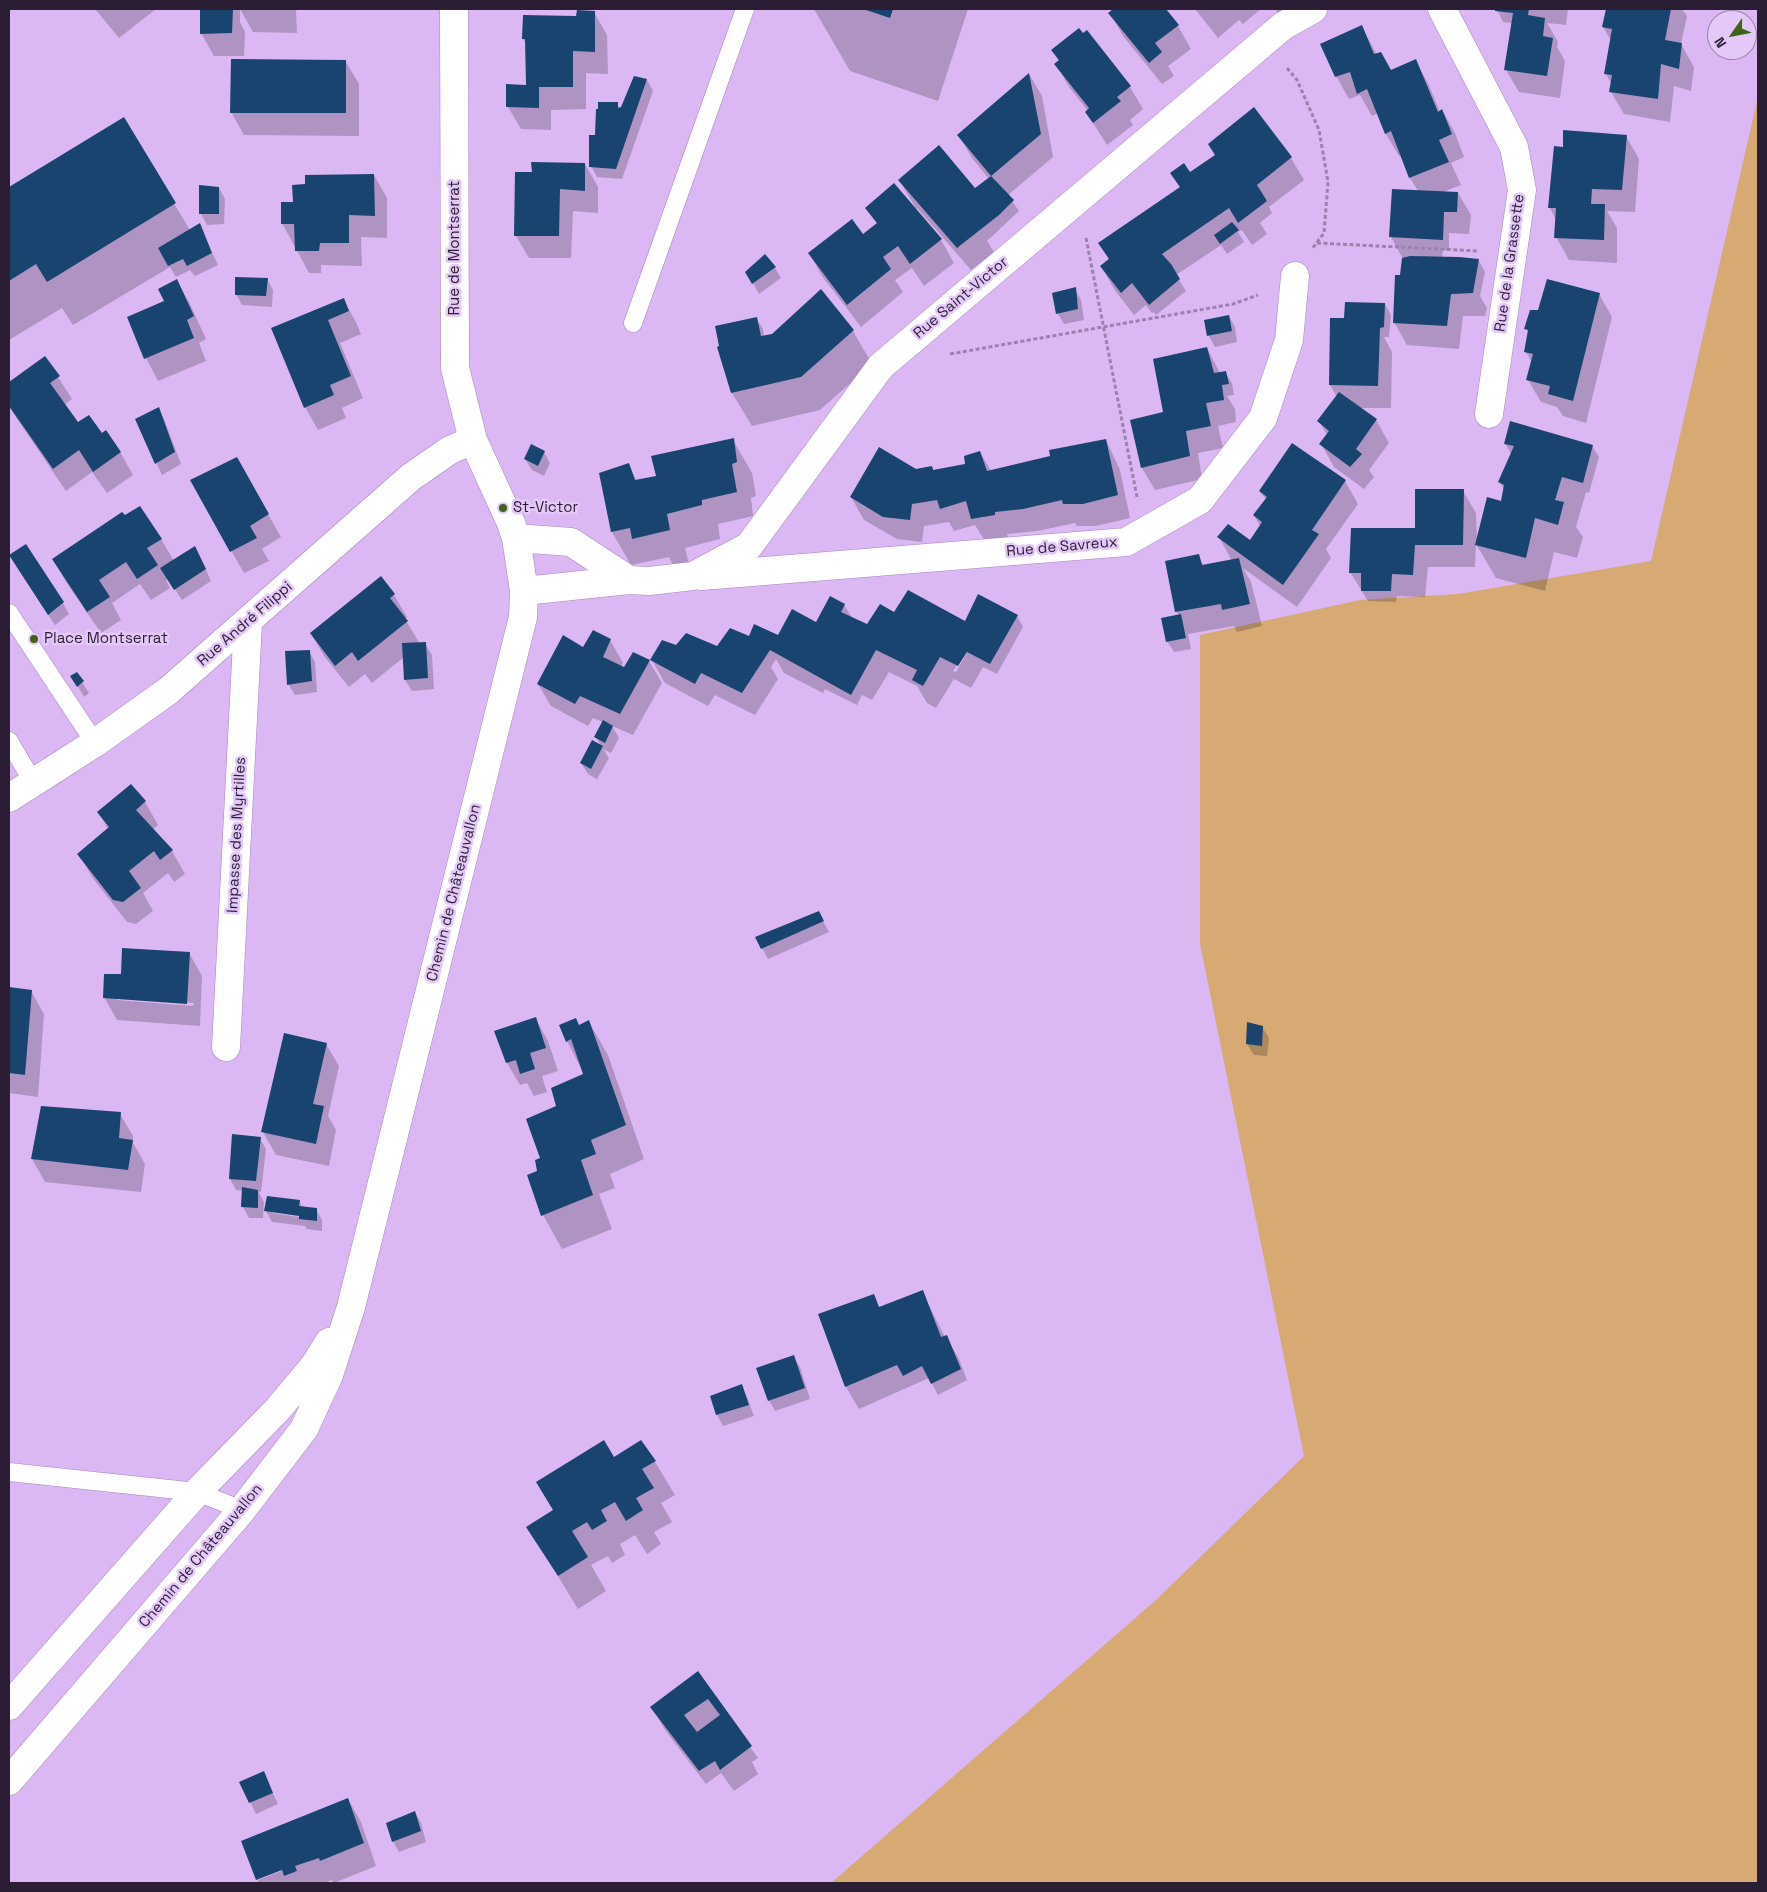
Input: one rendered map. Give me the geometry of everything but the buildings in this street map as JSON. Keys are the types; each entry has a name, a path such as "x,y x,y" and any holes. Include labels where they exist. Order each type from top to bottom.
{"street":[{"name":"Rue de Montserrat","path":"454,9 455,368 473,440 491,481"},
{"name":"Rue Saint-Victor","path":"524,591 629,580 650,581 693,576 749,546 881,366 1266,40 1284,26 1313,9"},
{"name":"Rue de la Grassette","path":"1442,9 1514,147 1522,190 1488,414"},
{"name":"Rue de Savreux","path":"693,576 1126,542 1200,500 1263,418 1289,340 1295,276"},
{"name":"Rue André Filippi","path":"9,798 95,744 168,691 411,476 450,450 473,440"},
{"name":"Chemin de Châteauvallon","path":"9,1781 242,1510 304,1429 328,1376 351,1307 523,617 524,591 516,538 491,481"},
{"path":"516,538 571,542 629,580"},
{"name":"Impasse des Myrtilles","path":"226,1047 248,622"},
{"name":"Chemin de Châteauvallon","path":"9,1706 197,1492 277,1410 314,1366 351,1307"}],"lane":[{"path":"633,323 745,9"},
{"path":"9,613 95,744"},
{"path":"9,741 33,782"},
{"path":"9,1472 197,1492 242,1510"}],"path":[{"path":"948,354 1233,304 1272,290 1295,276 1324,233 1328,182 1319,130 1297,80 1266,40"},
{"path":"1078,199 1144,532"},
{"path":"1317,243 1512,252"}],"shaded area":[{"path":"1758,97 1758,1883 831,1883 1156,1600 1304,1456 1200,944 1200,635 1360,600 1458,594 1651,561"}],"place":[{"name":"St-Victor","path":"503,508"},
{"name":"Place Montserrat","path":"34,639"}]}
